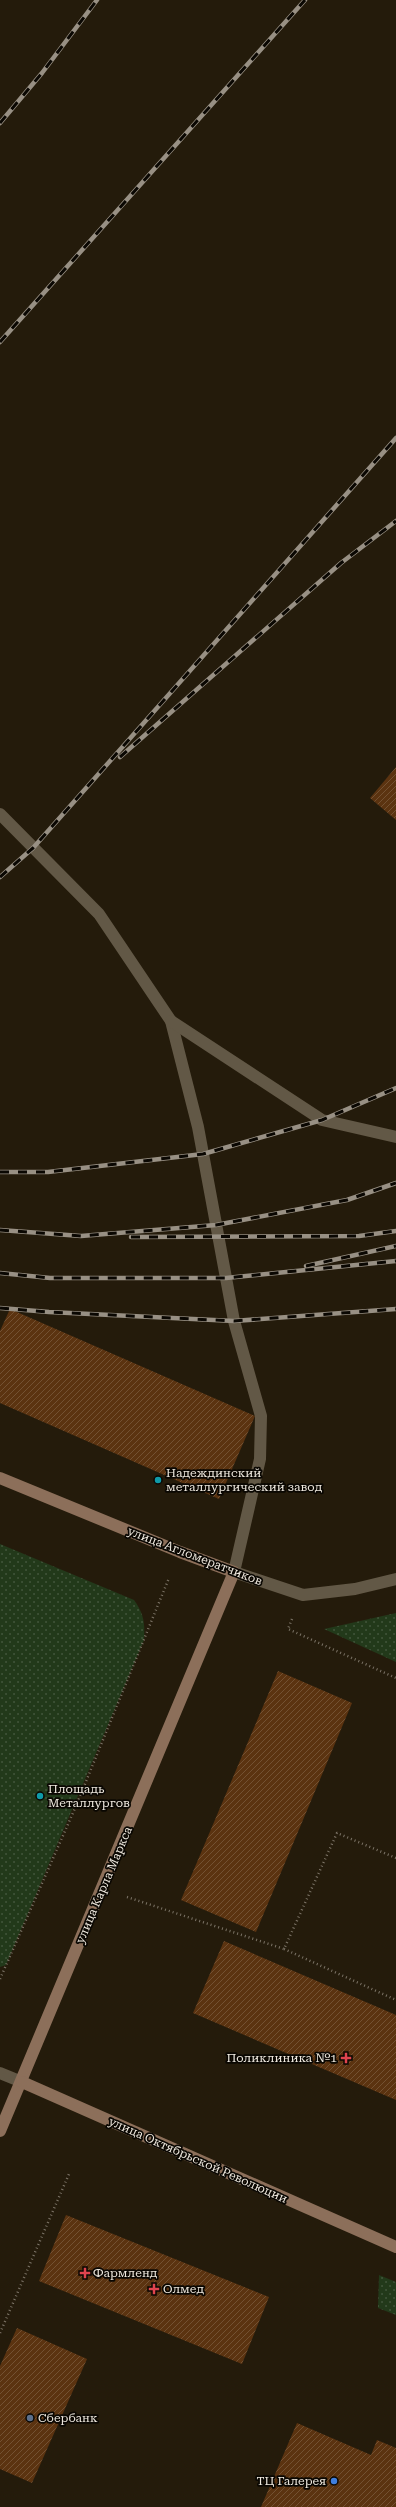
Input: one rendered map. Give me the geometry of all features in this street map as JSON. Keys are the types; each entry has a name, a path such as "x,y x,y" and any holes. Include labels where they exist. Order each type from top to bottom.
{"street":[{"path":"0,814 99,914 171,1021 198,1127 234,1321 261,1416 260,1459 234,1572"},
{"path":"171,1021 322,1120 396,1137"},
{"name":"улица Агломератчиков","path":"0,1478 180,1552 303,1595 355,1589 396,1579"},
{"name":"улица Карла Маркса","path":"0,2131 103,1889 234,1572"},
{"name":"улица Октябрьской Революции","path":"0,2073 396,2247"}],"path":[{"path":"0,1979 76,1806 180,1552"},
{"path":"303,1595 288,1629 396,1678"},
{"path":"284,1949 337,1833 396,1858"},
{"path":"103,1889 284,1949 396,2000"},
{"path":"0,2333 69,2174"}],"green space":[{"path":"0,1544 134,1600 142,1614 144,1624 144,1640 6,1965 0,1967"},
{"path":"396,1613 396,1662 324,1629"},
{"path":"379,2275 396,2282 396,2315 378,2308"}],"building":[{"path":"396,767 396,820 370,798"},
{"path":"10,1309 255,1416 219,1499 0,1403 0,1331"},
{"path":"278,1671 352,1703 256,1932 181,1900"},
{"name":"Поликлиника №1","path":"224,1941 396,2015 396,2100 193,2013"},
{"name":"Олмед","path":"66,2215 269,2297 242,2364 39,2281"},
{"name":"Сбербанк","path":"17,2328 87,2359 32,2483 0,2469 0,2366"},
{"name":"ТЦ Галерея","path":"297,2423 371,2455 377,2440 396,2448 396,2507 261,2507"}],"railway":[{"path":"0,123 42,73 97,0"},
{"path":"0,342 305,0"},
{"path":"0,877 33,848 396,438"},
{"path":"120,757 341,563 396,521"},
{"path":"0,1172 48,1172 203,1154 322,1120 396,1088"},
{"path":"0,1230 81,1236 216,1225 347,1200 396,1183"},
{"path":"131,1237 359,1236 396,1231"},
{"path":"306,1266 396,1246"},
{"path":"0,1273 50,1278 226,1278 396,1261"},
{"path":"0,1308 49,1312 234,1321 396,1309"}],"place":[{"name":"Надеждинский металлургический завод","path":"158,1480"},
{"name":"Площадь Металлургов","path":"40,1796"},
{"name":"Поликлиника №1","path":"346,2058"},
{"name":"Фармленд","path":"85,2273"},
{"name":"Олмед","path":"154,2289"},
{"name":"Сбербанк","path":"30,2418"},
{"name":"ТЦ Галерея","path":"334,2481"}]}
